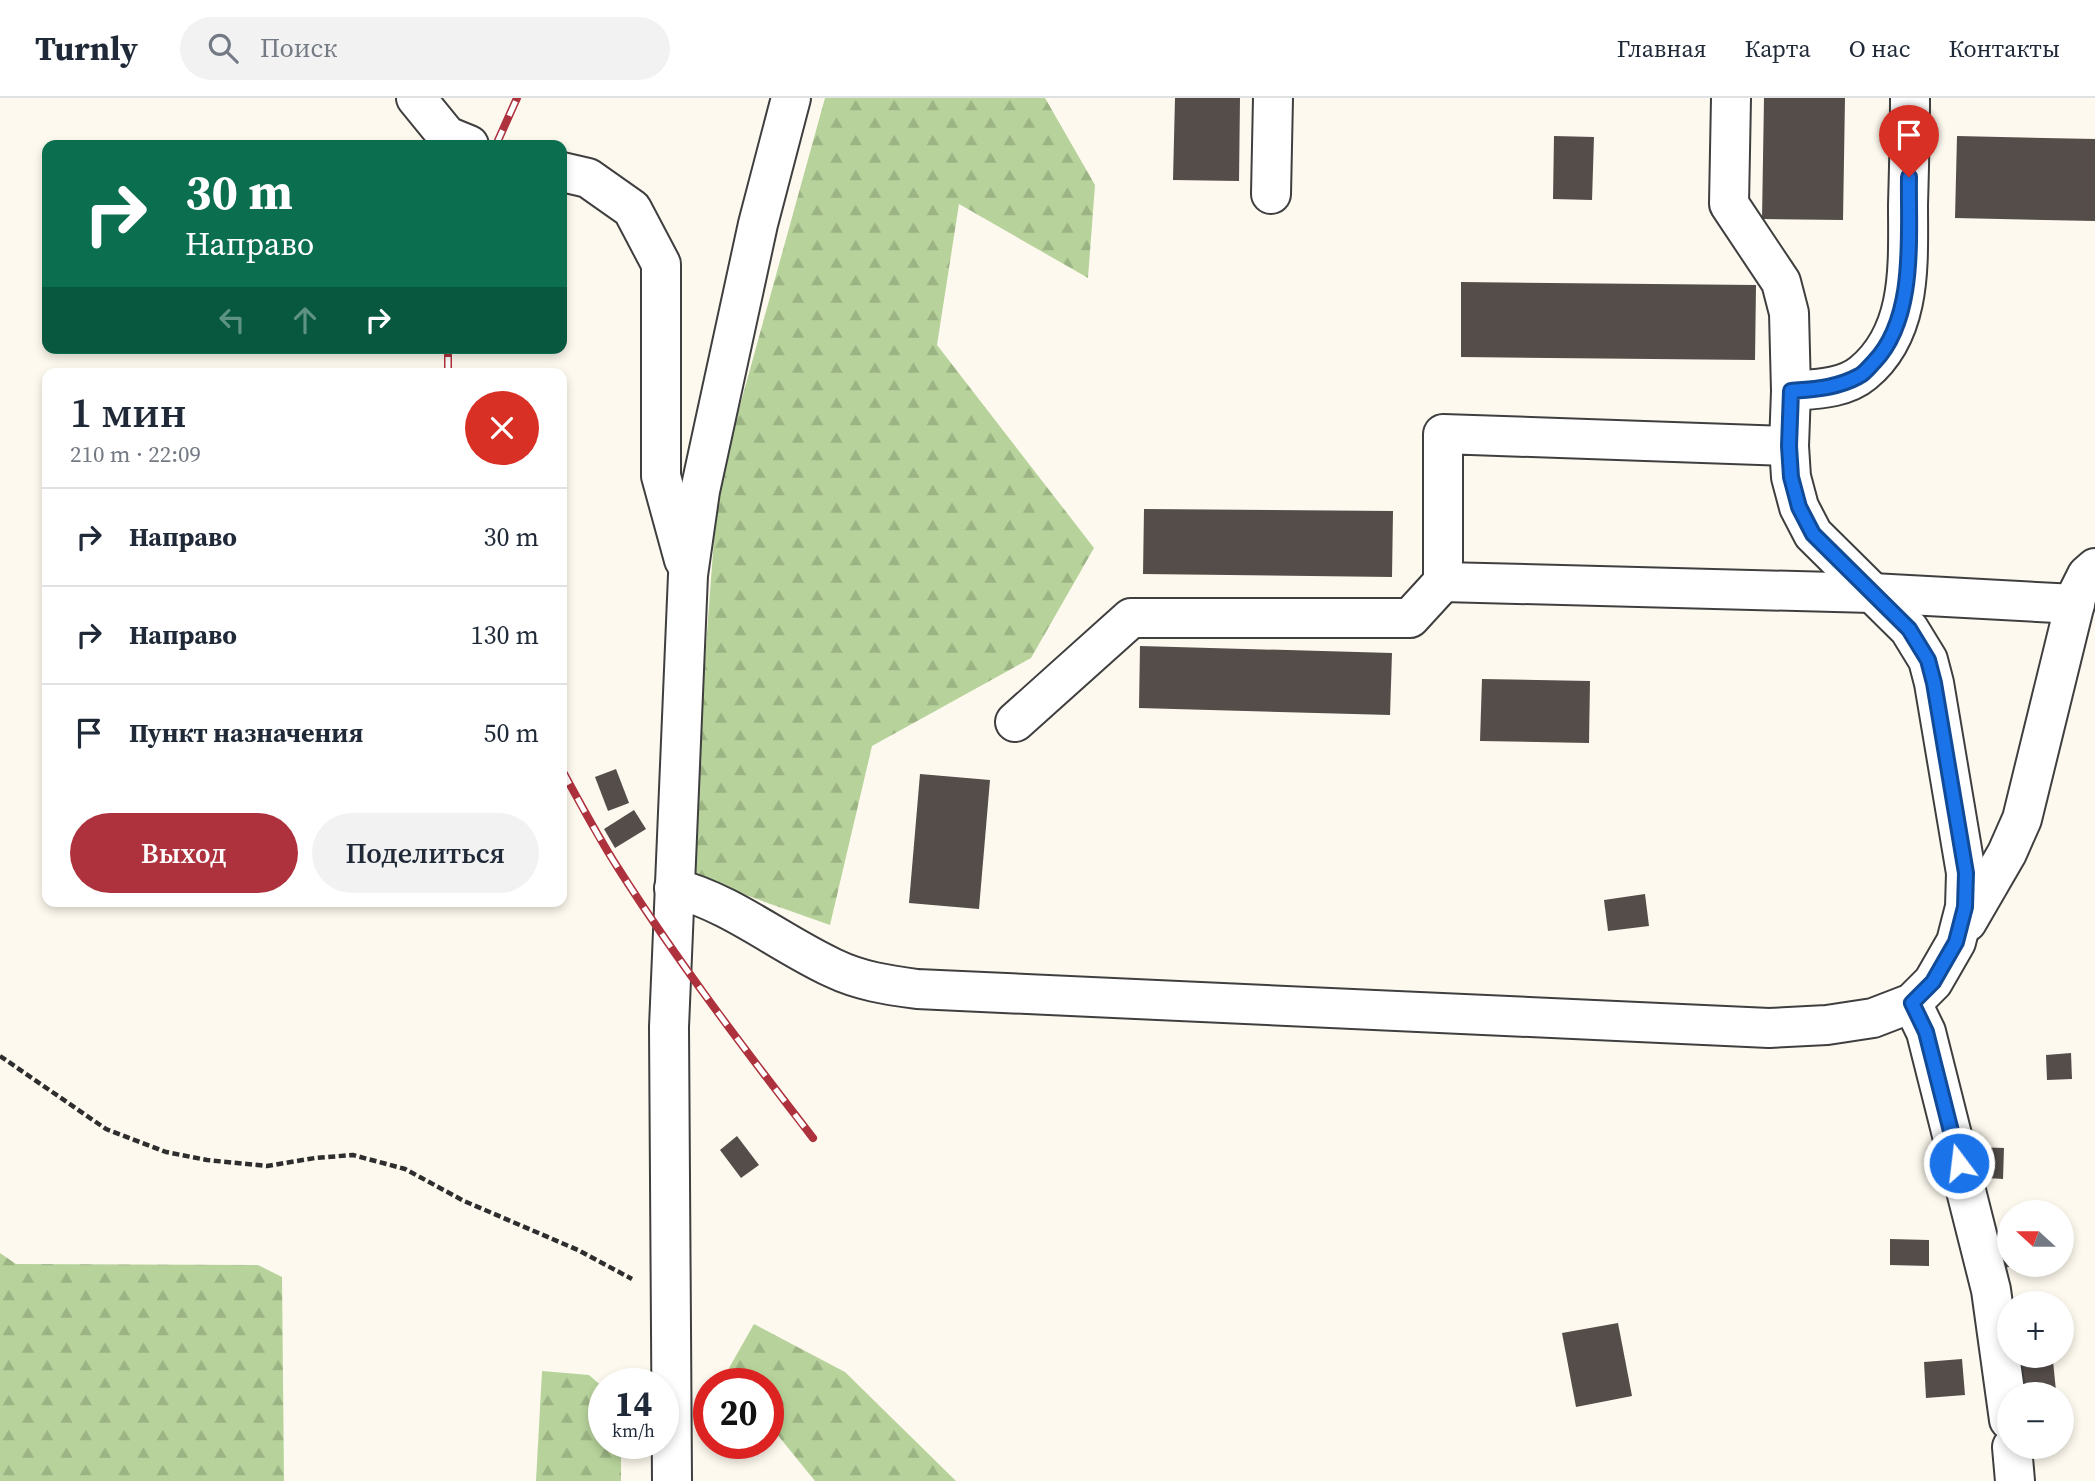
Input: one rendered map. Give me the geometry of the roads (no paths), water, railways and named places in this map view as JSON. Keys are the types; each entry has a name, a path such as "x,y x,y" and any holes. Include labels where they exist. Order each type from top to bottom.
{"street":[{"path":"416,98 447,136 457,140"},
{"path":"672,1481 668,1027 688,575 700,491 758,224 791,98"},
{"path":"1271,194 1273,98"},
{"path":"1731,98 1729,204 1781,282 1789,313 1789,446 1791,477 1799,507 1813,534 1909,629 1928,660 1966,873 1965,907 1956,942"},
{"path":"1791,391 1833,387 1861,375 1885,351 1898,321 1907,282 1910,98"},
{"path":"567,173 588,178 632,209 661,264 662,476 688,575"},
{"path":"1015,722 1131,618 1410,618 1443,582 1443,434 1789,446"},
{"path":"674,888 702,895 832,968 870,983 917,989 1769,1028 1827,1025 1873,1018 1912,1003 1933,982 2007,853 2022,819 2075,604 2087,575 2095,568"},
{"path":"1443,582 1872,593 2075,604"},
{"path":"1912,1003 1926,1032 1991,1290 2004,1382"},
{"path":"2013,1459 2015,1481"}],"railway":[{"path":"498,140 517,98"},
{"path":"448,354 448,368"},
{"path":"567,779 611,856 688,972 813,1138"}]}
